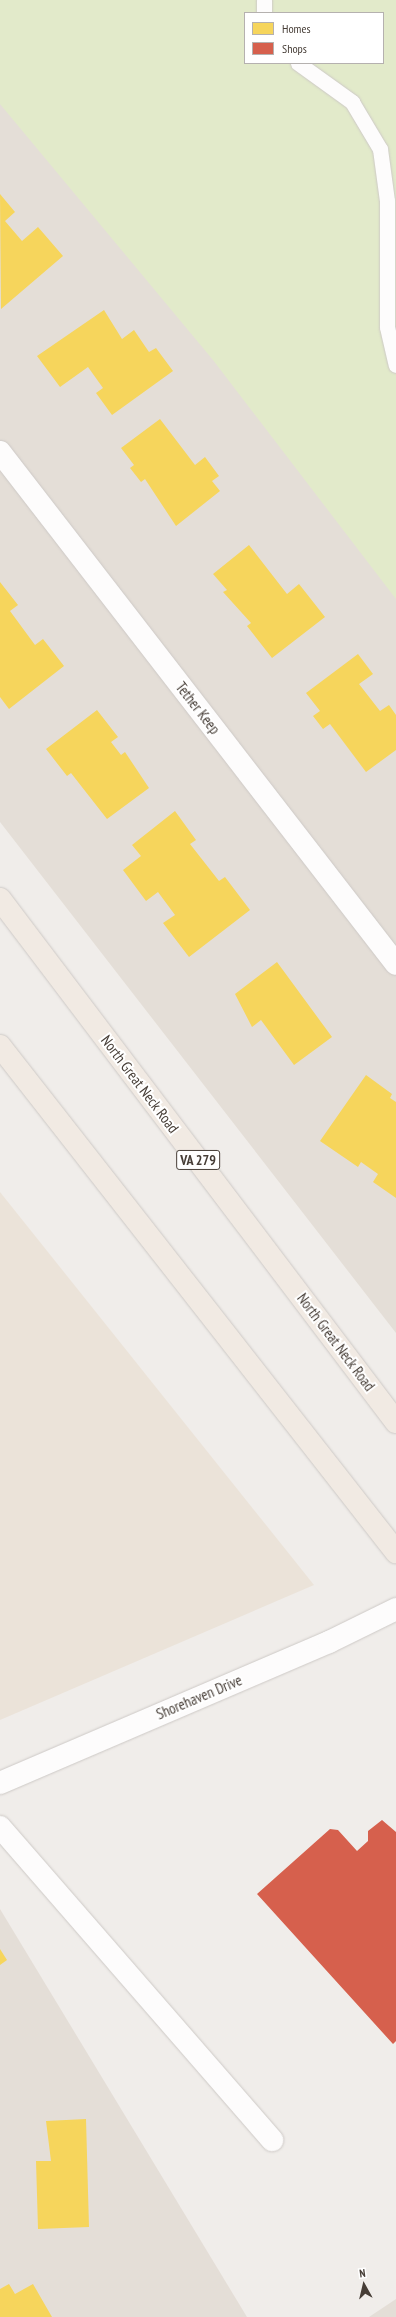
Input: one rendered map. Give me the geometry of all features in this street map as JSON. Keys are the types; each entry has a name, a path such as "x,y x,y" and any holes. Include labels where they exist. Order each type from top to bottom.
{"main road":[{"name":"North Great Neck Road","path":"0,899 396,1422"},
{"path":"0,1046 396,1552"}],"street":[{"name":"Tether Keep","path":"0,452 396,964"},
{"name":"Shorehaven Drive","path":"0,1783 329,1642 396,1609"},
{"path":"0,1827 272,2140"}],"lane":[{"path":"264,0 264,12"},
{"path":"299,64 352,102 380,149 387,201 387,327 396,365"}],"shaded area":[{"path":"0,0 396,0 396,1333 0,822"},
{"path":"0,1192 314,1585 0,1720"},
{"path":"0,1909 247,2317 0,2317"},
{"path":"396,2299 396,2317 369,2317"}],"green space":[{"path":"0,0 396,0 396,599 213,360 0,104"}],"building: Homes":[{"path":"0,194 15,212 5,221 22,241 38,227 63,256 1,309"},
{"path":"104,310 122,339 134,330 149,352 156,348 173,371 112,415 96,393 103,388 88,367 60,387 37,356"},
{"path":"160,419 195,465 205,457 219,476 212,481 220,491 176,526 145,479 141,482 130,468 134,465 121,448"},
{"path":"249,545 287,594 299,584 325,617 272,658 247,626 251,623 223,592 227,590 213,574"},
{"path":"0,582 18,605 10,611 35,645 43,639 64,666 9,709 0,697"},
{"path":"358,654 373,674 359,684 380,711 389,705 396,715 396,750 366,772 330,724 323,729 313,716 320,711 306,693"},
{"path":"97,710 118,737 111,742 121,755 125,752 149,788 107,819 71,773 67,776 46,749"},
{"path":"175,811 196,840 190,844 219,881 225,877 250,910 189,957 163,923 175,915 158,892 146,901 123,870 141,856 132,845"},
{"path":"277,962 332,1037 294,1065 261,1020 252,1027 235,994"},
{"path":"366,1075 392,1094 390,1098 396,1102 396,1198 373,1182 378,1174 361,1162 358,1167 320,1141"},
{"path":"0,1949 7,1960 0,1965"},
{"path":"86,2119 89,2227 38,2229 36,2161 51,2161 46,2121"},
{"path":"9,2284 15,2294 33,2284 52,2317 0,2317 0,2289"}],"building: Shops":[{"path":"382,1820 396,1832 396,2041 393,2044 257,1894 330,1829 338,1830 357,1851 368,1841 368,1831"}]}
